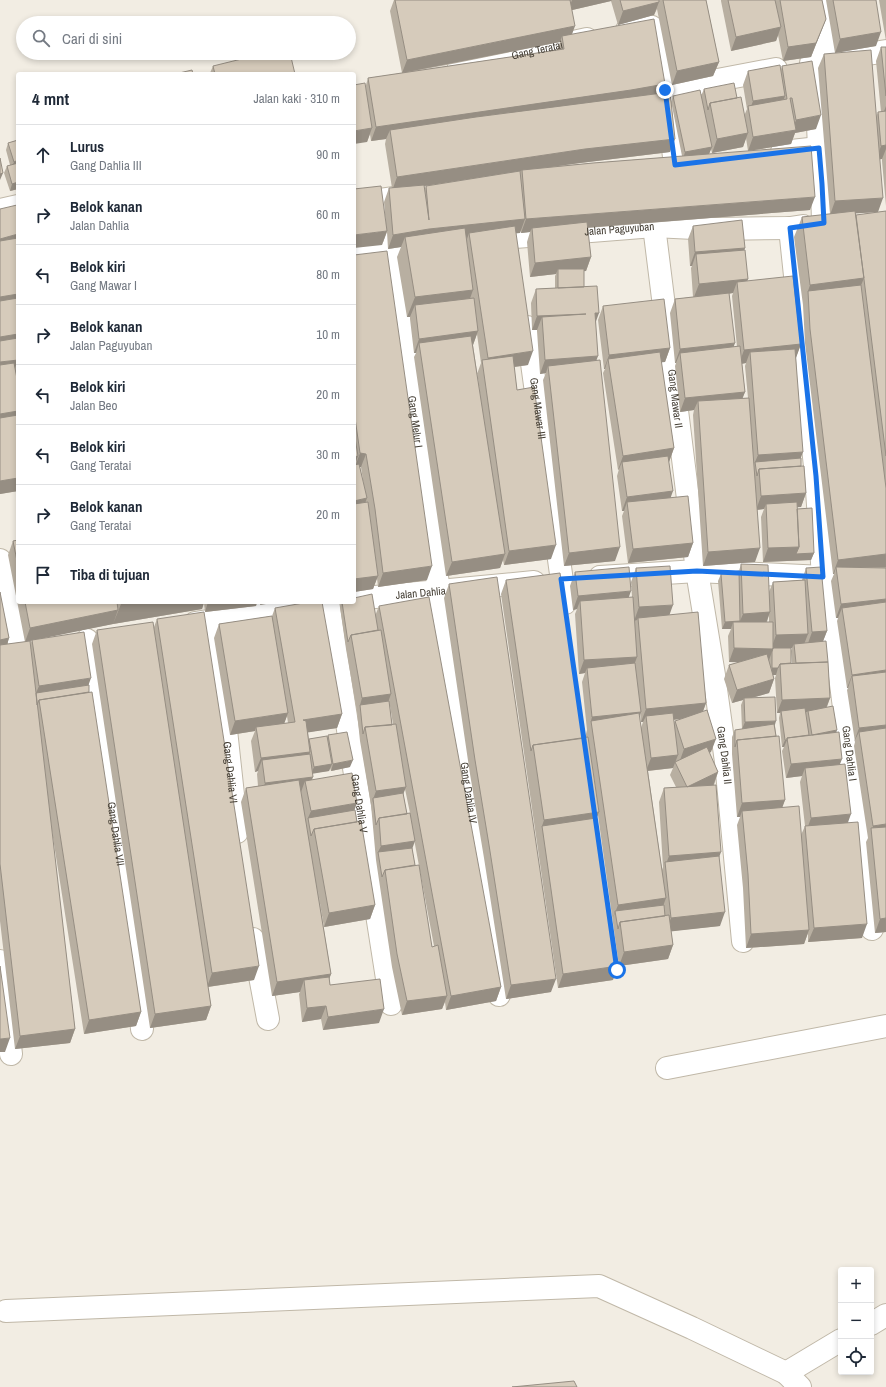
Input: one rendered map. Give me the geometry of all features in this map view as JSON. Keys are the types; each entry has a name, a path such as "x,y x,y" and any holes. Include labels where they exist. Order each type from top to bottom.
{"street":[{"path":"820,0 825,46 811,63 817,102 824,223"},
{"name":"Gang Teratai","path":"439,71 650,26 655,28 659,35 665,90 667,165 713,160"},
{"path":"665,90 811,63 884,52 878,30"},
{"path":"766,154 819,148"},
{"path":"387,253 380,200 438,191"},
{"path":"0,210 16,206"},
{"name":"Jalan Paguyuban","path":"468,244 516,245 654,226 790,228 824,223 845,222"},
{"name":"Gang Mawar II","path":"654,226 697,571"},
{"name":"Gang Dahlia I","path":"790,228 816,476 823,577 840,676 872,929"},
{"path":"356,254 416,250"},
{"name":"Gang Melur I","path":"387,253 403,331 439,591"},
{"name":"Gang Mawar III","path":"524,307 568,626"},
{"path":"0,560 10,649 41,645"},
{"name":"Jalan Dahlia","path":"356,600 561,579 697,571 823,577 856,576 886,578"},
{"name":"Gang Dahlia II","path":"697,571 726,762 743,941"},
{"name":"Gang Dahlia IV","path":"439,591 499,995"},
{"path":"178,626 315,604"},
{"name":"Gang Dahlia V","path":"328,604 391,1004"},
{"name":"Gang Dahlia VI","path":"209,621 226,730 240,849"},
{"name":"Gang Dahlia VII","path":"109,636 78,641 132,939 142,1029"},
{"path":"250,917 268,1019"},
{"path":"0,961 11,1054"},
{"path":"667,1068 886,1026"},
{"path":"6,1311 600,1286 692,1328 793,1380 838,1342"},
{"path":"874,1322 886,1316"}],"building":[{"path":"395,0 570,0 575,26 407,60"},
{"path":"620,0 659,0 659,2 623,11"},
{"path":"663,0 706,0 719,62 677,71"},
{"path":"728,0 775,0 781,27 736,37"},
{"path":"780,0 822,0 826,19 816,43 788,47"},
{"path":"833,0 876,0 881,32 840,39"},
{"path":"654,19 665,84 376,127 368,78 564,49 562,36"},
{"path":"881,47 886,47 886,96"},
{"path":"871,50 883,198 835,201 824,54"},
{"path":"237,60 292,60 295,72 214,72 213,66"},
{"path":"812,61 821,115 796,120 792,98 790,98 796,130 753,137 748,106 787,99 782,66"},
{"path":"780,65 785,96 753,101 748,71"},
{"path":"365,83 372,128 356,131 356,85"},
{"path":"734,83 737,98 710,103 708,110 704,89"},
{"path":"700,90 712,147 685,152 673,96"},
{"path":"670,92 675,139 585,149 397,177 390,130 476,117"},
{"path":"741,97 748,133 717,139 710,103"},
{"path":"886,111 886,145 881,146 878,112"},
{"path":"16,141 16,161 14,162 8,143"},
{"path":"811,146 815,197 526,219 522,170"},
{"path":"0,158 3,173 0,174"},
{"path":"16,164 16,183 12,184 7,166"},
{"path":"520,171 525,219 429,229 393,235 389,188 424,185 429,220 426,186"},
{"path":"381,186 387,231 356,235 356,189"},
{"path":"16,205 16,235 0,239 0,209"},
{"path":"855,211 864,278 810,285 802,217"},
{"path":"886,211 886,456 856,215"},
{"path":"742,220 745,248 695,252 693,226"},
{"path":"587,222 591,257 535,263 532,228"},
{"path":"515,226 533,351 488,358 469,233"},
{"path":"465,228 473,290 415,297 405,237"},
{"path":"16,238 16,294 0,297 0,241"},
{"path":"745,250 748,279 699,284 696,254"},
{"path":"387,251 432,566 383,573 366,454 360,453 356,425 356,255"},
{"path":"558,269 584,269 584,287 558,288"},
{"path":"793,276 801,344 744,350 737,282"},
{"path":"861,285 886,488 886,554 838,560 810,329 808,291"},
{"path":"597,286 599,313 595,313 598,356 545,360 542,317 586,314 537,316 536,289"},
{"path":"729,293 735,343 680,349 675,299"},
{"path":"16,298 16,334 0,337 0,301"},
{"path":"474,298 478,331 419,339 415,305"},
{"path":"664,299 670,348 609,355 603,306"},
{"path":"471,336 505,554 452,562 419,343"},
{"path":"16,338 16,360 0,362 0,341"},
{"path":"740,346 745,392 685,398 680,353"},
{"path":"795,349 803,452 758,455 750,352"},
{"path":"660,352 674,448 623,456 608,359"},
{"path":"513,356 517,390 534,387 556,545 509,551 482,360"},
{"path":"600,360 620,547 569,553 548,366"},
{"path":"14,363 16,374 16,411 0,414 0,365"},
{"path":"749,398 760,548 708,552 698,401"},
{"path":"16,415 16,478 0,481 0,418"},
{"path":"356,444 358,456 356,456"},
{"path":"668,456 673,491 627,497 622,462"},
{"path":"801,458 801,466 759,469 757,476 755,462"},
{"path":"359,464 367,498 356,501 356,465"},
{"path":"804,466 806,493 761,496 759,469"},
{"path":"688,496 693,543 633,549 627,502"},
{"path":"368,502 378,576 356,579 356,504"},
{"path":"797,502 799,547 768,548 766,504"},
{"path":"812,508 814,553 796,554 799,547 797,509"},
{"path":"16,540 16,556 13,541"},
{"path":"741,564 768,565 770,612 743,614"},
{"path":"670,566 673,605 639,607 636,568"},
{"path":"629,567 631,591 578,596 575,572"},
{"path":"821,567 827,631 812,632 806,568"},
{"path":"836,567 886,568 886,599 841,604"},
{"path":"739,571 740,621 725,622 721,574"},
{"path":"560,573 585,738 533,745 531,751 506,580"},
{"path":"497,577 556,979 511,985 449,584"},
{"path":"805,580 808,634 776,635 773,582"},
{"path":"0,592 9,638 0,640"},
{"path":"372,594 378,630 351,635 348,642 342,604 356,604 356,598"},
{"path":"429,597 501,987 451,996 379,606"},
{"path":"633,597 637,657 584,660 580,601"},
{"path":"886,602 886,670 852,675 842,608"},
{"path":"25,604 117,604 118,610 30,628"},
{"path":"298,604 322,604 342,714 303,720 306,721 310,752 261,758 256,727 295,722 275,608"},
{"path":"204,612 259,966 212,973 157,619"},
{"path":"698,612 706,703 646,709 638,618"},
{"path":"272,616 288,713 235,721 219,624"},
{"path":"153,622 211,1006 155,1014 97,630"},
{"path":"733,622 773,622 773,649 734,648"},
{"path":"381,630 391,694 362,698 351,635"},
{"path":"84,632 91,678 39,686 32,640"},
{"path":"30,641 75,1029 20,1036 0,864 0,645"},
{"path":"826,641 828,662 796,663 794,644"},
{"path":"773,648 791,648 791,663 780,664 778,668 772,668"},
{"path":"767,654 774,679 737,690 729,665"},
{"path":"828,662 830,698 782,700 780,664"},
{"path":"635,663 641,712 592,717 587,668"},
{"path":"886,672 886,725 859,728 852,676"},
{"path":"89,685 89,692 39,700 37,705 36,693"},
{"path":"92,692 141,1012 89,1020 39,700"},
{"path":"775,697 776,721 745,722 744,698"},
{"path":"389,701 392,725 365,727 363,734 360,705"},
{"path":"833,706 837,730 812,735 808,711"},
{"path":"805,708 809,735 787,738 787,740 785,740 781,711"},
{"path":"707,710 716,739 684,749 675,721"},
{"path":"639,713 666,898 618,905 591,721"},
{"path":"673,713 678,755 651,758 646,716"},
{"path":"396,724 406,787 376,791 365,727"},
{"path":"774,724 776,736 737,740 735,747 735,730"},
{"path":"886,728 886,824 873,826 859,732"},
{"path":"347,732 353,760 333,764 328,735"},
{"path":"839,732 842,759 791,764 787,738"},
{"path":"327,736 332,764 314,767 309,739"},
{"path":"779,736 785,800 742,803 737,740"},
{"path":"588,737 599,812 544,820 533,745"},
{"path":"707,747 718,772 687,787 675,762"},
{"path":"310,754 313,777 265,783 262,760"},
{"path":"845,764 851,814 811,818 805,768"},
{"path":"352,773 357,803 311,811 305,781"},
{"path":"299,780 331,974 277,982 246,788"},
{"path":"716,785 721,852 669,856 664,788"},
{"path":"403,793 407,814 379,818 376,825 373,798"},
{"path":"799,806 809,930 751,934 748,874 742,811"},
{"path":"355,810 357,822 314,829 311,836 308,818"},
{"path":"410,813 415,841 381,846 379,818"},
{"path":"596,818 618,966 563,974 542,826"},
{"path":"361,821 375,905 329,913 314,829"},
{"path":"858,822 867,924 814,928 805,826"},
{"path":"886,827 886,918 880,919 871,828"},
{"path":"412,848 415,865 385,870 382,877 378,852"},
{"path":"719,856 725,912 671,918 665,862"},
{"path":"419,865 432,947 438,945 447,996 407,1001 397,954 385,870"},
{"path":"664,905 665,916 620,922 618,929 615,911"},
{"path":"669,915 673,945 624,952 620,922"},
{"path":"0,966 10,1038 0,1039"},
{"path":"329,977 330,985 380,979 384,1009 328,1017 326,1006 307,1008 304,980"},
{"path":"574,1381 577,1387 512,1387"}],"route":[{"path":"617,970 561,579 697,571 823,577 816,476 790,228 824,223 819,148 675,165 665,90"}]}
